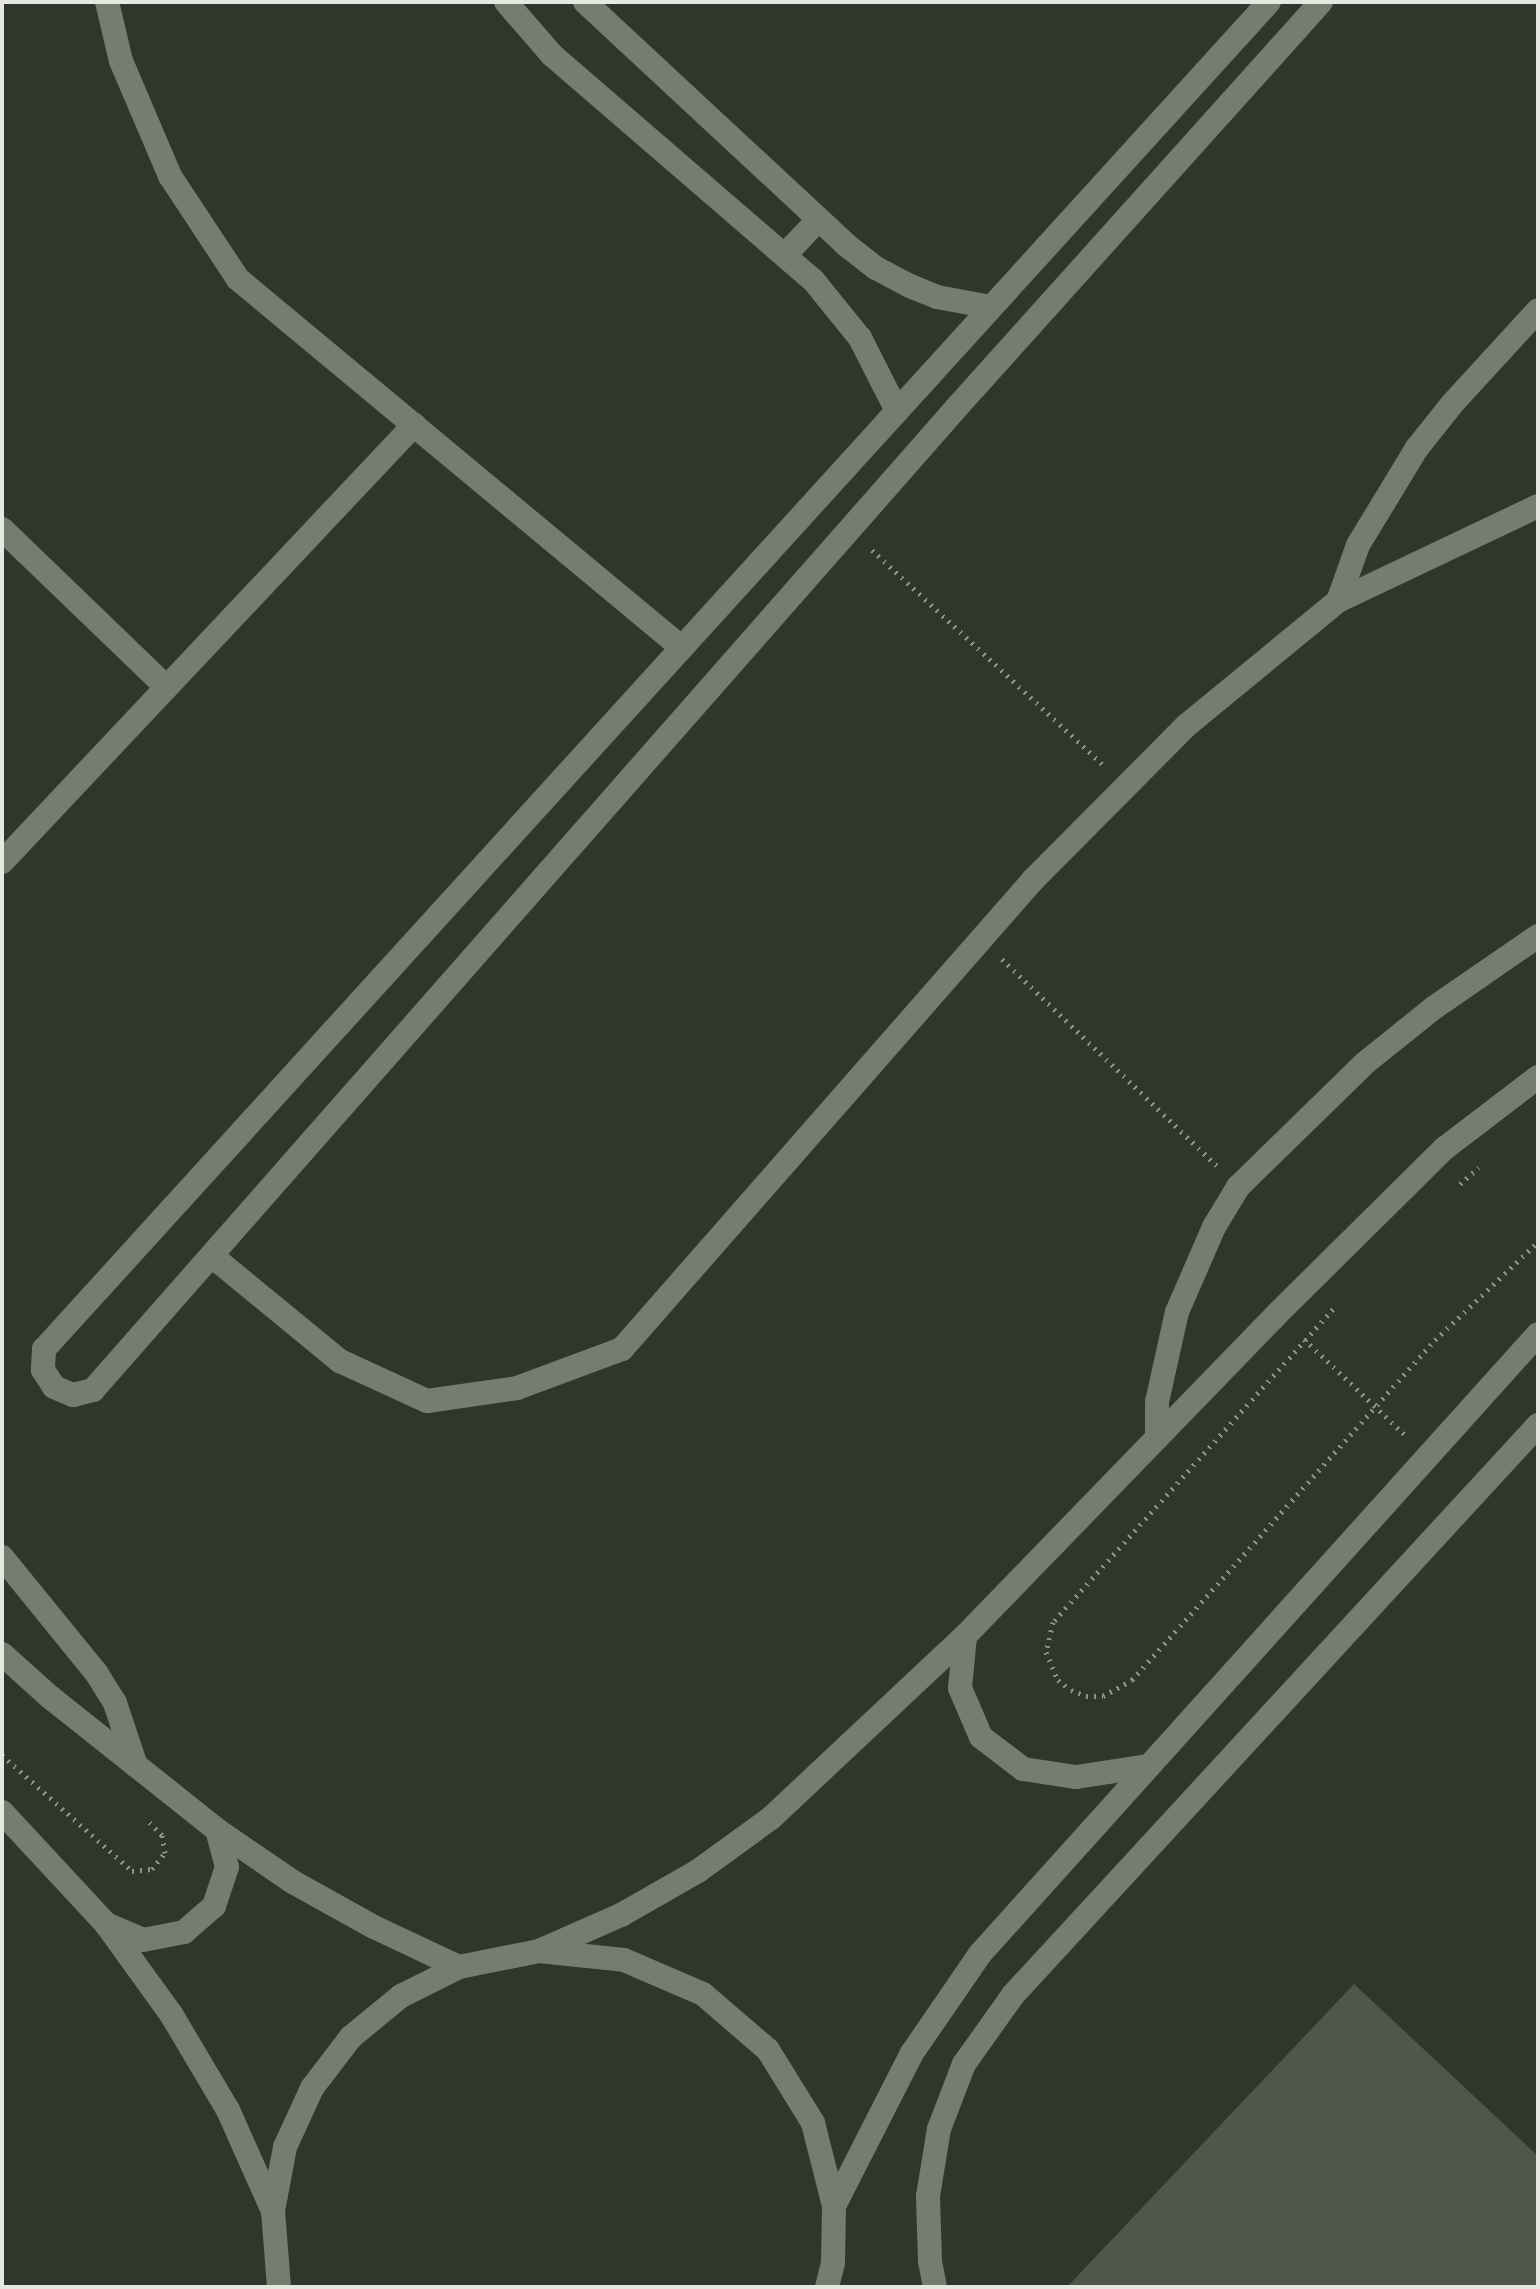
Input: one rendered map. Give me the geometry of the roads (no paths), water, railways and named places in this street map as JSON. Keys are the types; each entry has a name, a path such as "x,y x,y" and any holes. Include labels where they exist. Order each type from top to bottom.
{"street":[{"path":"107,2 121,61 170,176 238,279 682,648"},
{"path":"506,2 552,55 785,255 839,307 860,338 897,411"},
{"path":"585,2 818,220 876,268 910,286 951,301 991,307"},
{"path":"1269,2 44,1349 42,1359 47,1379 54,1387 73,1395 93,1390 850,529 1321,2"},
{"path":"785,255 818,220"},
{"path":"1338,601 1358,545 1417,448 1535,323"},
{"path":"2,862 414,425"},
{"path":"212,1256 340,1361 427,1401 517,1388 622,1349 1033,880 1187,725 1338,601 1538,506"},
{"path":"2,529 166,687"},
{"path":"1157,1438 1157,1402 1177,1312 1214,1227 1238,1187 1365,1063 1435,1007 1538,936"},
{"path":"276,2284 273,2211 285,2147 312,2088 351,2037 401,1996 459,1967 539,1951 621,1915 686,1878 771,1818 965,1636 1277,1314 1445,1148 1538,1077"},
{"path":"834,2206 912,2053 980,1954 1538,1334"},
{"path":"935,2287 930,2261 928,2196 939,2129 964,2064 1013,1995 1538,1425"},
{"path":"2,1557 97,1674 123,1723 136,1766"},
{"path":"965,1636 960,1688 981,1737 1023,1769 1076,1777 1149,1766"},
{"path":"2,1654 217,1830 307,1889 459,1967"},
{"path":"2,1812 106,1924 171,2014 228,2110 273,2211"},
{"path":"106,1924 143,1940 184,1932 214,1906 227,1867 217,1830"},
{"path":"539,1951 624,1960 703,1994 768,2050 813,2123 834,2206 833,2263 827,2287"},
{"path":"833,2263 846,2287"}]}
